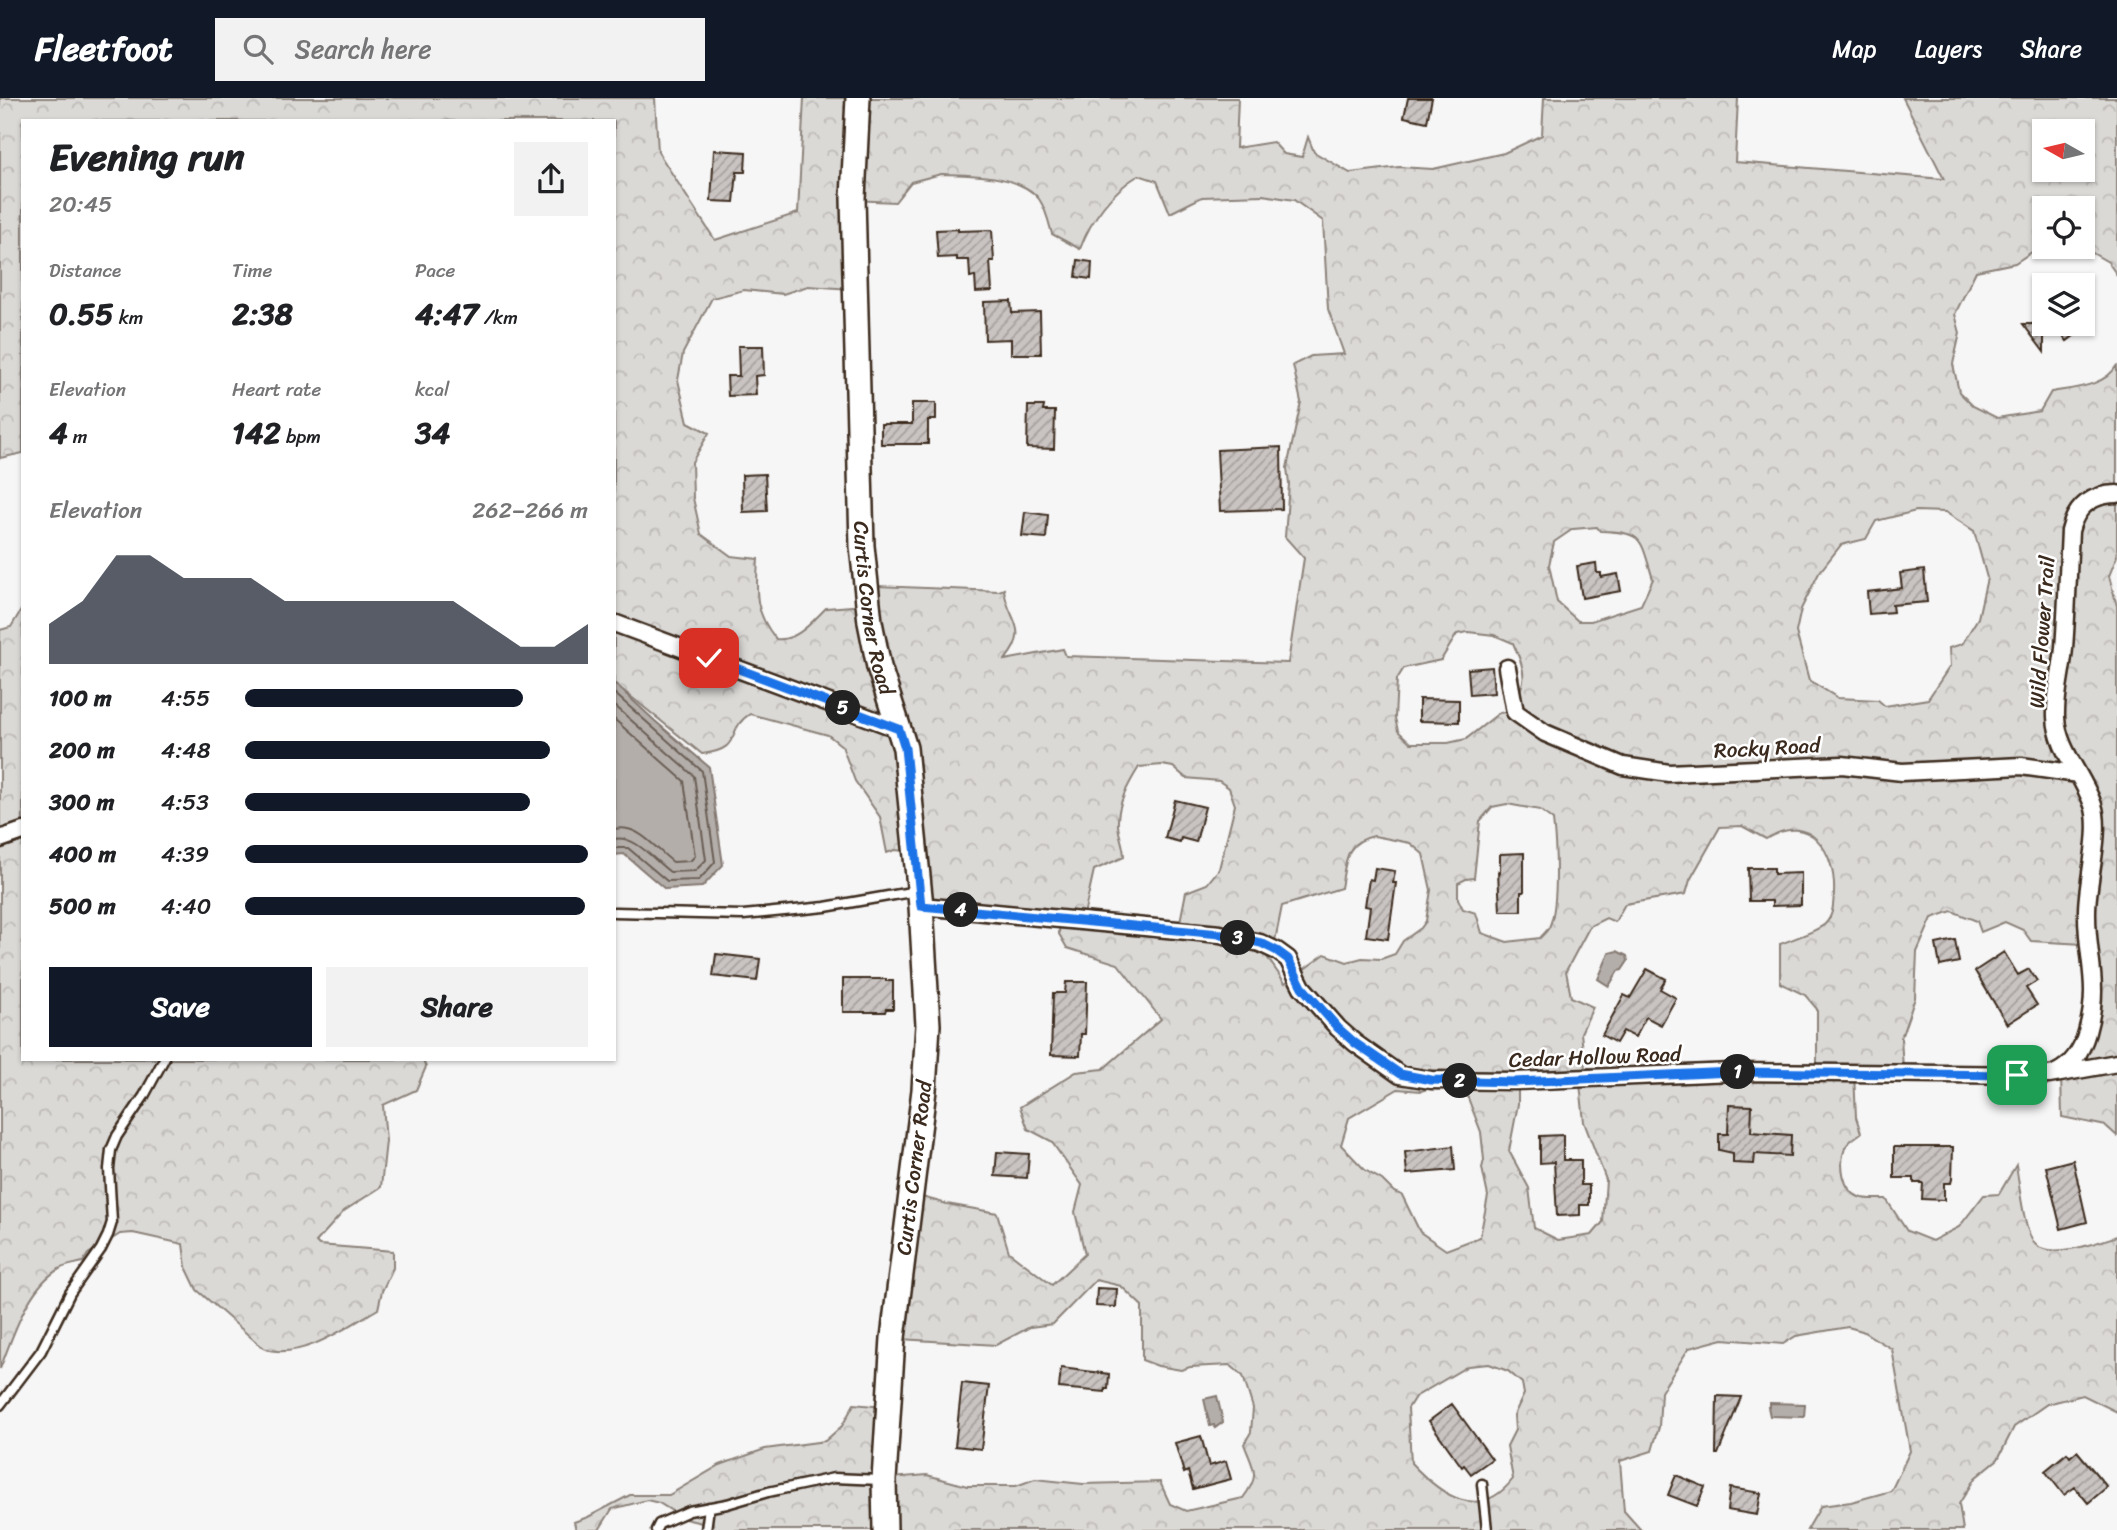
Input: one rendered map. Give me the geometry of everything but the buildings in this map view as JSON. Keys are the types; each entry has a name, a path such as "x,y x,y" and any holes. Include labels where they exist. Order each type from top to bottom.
{"street":[{"name":"Curtis Corner Road","path":"858,98 853,198 862,546 870,622 879,667 905,748 921,898 928,1025 927,1058 893,1338 884,1480 885,1530"},
{"name":"Wild Flower Trail","path":"2056,1073 2065,1069 2079,1053 2093,1010 2093,968 2088,943 2087,912 2095,816 2093,805 2063,743 2056,716 2064,647 2070,531 2073,520 2084,504 2102,494 2117,494"},
{"path":"616,624 899,729"},
{"name":"Rocky Road","path":"1507,668 1515,712 1545,733 1623,766 1669,773 1842,765 1902,772 2021,766 2078,774"},
{"path":"0,839 21,832"},
{"name":"Cedar Hollow Road","path":"921,898 1220,934 1261,943 1288,959 1302,987 1355,1043 1400,1074 1431,1080 1540,1081 1732,1072 2049,1075 2117,1063"}],"lane":[{"path":"616,912 743,915 921,898"},
{"path":"0,1405 41,1351 70,1293 108,1235 111,1222 111,1150 117,1136 145,1097 163,1061"},
{"path":"656,1530 659,1524 689,1511 768,1492 834,1478 884,1480"},
{"path":"1482,1484 1488,1530"},
{"path":"706,1530 709,1507"}],"green space":[{"path":"0,98 655,98 658,152 715,240 798,213 804,98 1238,98 1236,148 1273,142 1284,154 1302,157 1308,137 1314,152 1350,173 1399,167 1433,169 1504,153 1542,135 1544,98 1738,98 1735,162 1944,179 1903,98 2117,98 2117,275 2108,262 2095,254 2095,196 2032,196 2032,252 2015,263 1976,271 1955,314 1960,333 1953,364 1959,392 1973,406 1997,418 2040,411 2051,392 2097,382 2105,378 2117,365 2117,556 2109,576 2117,606 2117,1136 2106,1126 2062,1117 2061,1073 2090,1009 2083,944 2031,941 2023,930 2005,922 1981,932 1977,921 1952,911 1932,918 1917,952 1915,998 1901,1038 1903,1068 1854,1074 1856,1117 1861,1133 1846,1146 1842,1161 1843,1176 1853,1194 1865,1199 1886,1199 1907,1231 1932,1241 1959,1227 1984,1195 1999,1194 2016,1165 2025,1220 2036,1245 2044,1249 2064,1250 2117,1236 2117,1412 2083,1395 2047,1404 2014,1427 1998,1459 1975,1478 1959,1504 1963,1530 1807,1530 1821,1506 1851,1502 1891,1491 1910,1451 1892,1349 1862,1331 1848,1327 1796,1336 1783,1344 1723,1339 1689,1348 1661,1392 1659,1427 1652,1451 1620,1461 1624,1511 1641,1530 717,1530 685,1519 659,1503 647,1500 612,1509 599,1530 576,1530 574,1522 630,1495 669,1495 720,1465 765,1449 825,1441 842,1426 854,1404 893,1408 892,1478 927,1475 967,1486 1016,1486 1035,1479 1083,1484 1160,1482 1170,1504 1186,1511 1243,1498 1252,1483 1254,1472 1244,1444 1251,1432 1253,1408 1243,1376 1230,1365 1181,1370 1142,1360 1142,1306 1121,1286 1096,1280 1053,1324 1030,1327 996,1345 901,1339 915,1195 997,1213 1009,1252 1052,1285 1085,1254 1075,1212 1082,1185 1051,1141 1028,1129 1020,1107 1076,1072 1103,1069 1161,1019 1118,964 1067,948 1059,934 1060,917 1057,913 930,899 923,853 895,850 887,853 880,817 855,781 842,746 828,735 750,714 742,720 724,748 702,754 616,685 616,119 21,119 21,453 0,458","holes":["941,174 979,176 1020,185 1039,199 1052,234 1080,249 1090,227 1104,207 1120,189 1139,175 1157,181 1170,213 1202,197 1263,195 1294,200 1323,221 1328,309 1344,354 1311,356 1293,365 1301,402 1287,468 1289,484 1285,537 1304,558 1288,663 1066,656 1063,649 1005,660 1013,649 1017,631 1004,589 999,591 877,586 865,605 826,608 797,634 776,639 760,611 758,559 731,556 701,534 693,498 692,462 709,433 688,422 678,380 683,353 712,298 744,290 783,294 808,286 851,289 852,200 895,202 911,182","1916,511 1945,512 1974,531 1987,578 1978,618 1962,644 1949,648 1950,666 1928,699 1885,706 1878,700 1838,698 1809,680 1796,632 1801,609 1819,573 1841,545 1866,539 1876,521","1597,527 1600,531 1625,533 1638,540 1653,579 1641,605 1591,621 1578,621 1557,602 1549,565 1554,542 1573,529","1468,632 1494,635 1513,643 1523,671 1519,693 1506,712 1499,713 1466,739 1448,743 1411,743 1398,731 1395,718 1397,679 1404,668 1441,660 1457,634","1139,767 1173,767 1186,778 1219,781 1229,788 1235,805 1219,869 1207,884 1186,892 1179,927 1084,915 1094,870 1124,857 1118,816 1131,780","1507,804 1540,810 1553,820 1555,903 1549,927 1540,938 1507,942 1482,933 1476,913 1463,909 1458,899 1458,883 1474,878 1480,821 1492,807","1742,826 1766,839 1795,830 1807,833 1817,840 1830,863 1834,893 1832,913 1828,921 1810,933 1780,944 1780,983 1805,995 1817,1009 1817,1068 1585,1068 1581,1033 1593,1007 1571,997 1566,971 1590,926 1606,918 1615,922 1625,904 1686,894 1690,880 1720,827","1374,836 1410,843 1423,854 1431,890 1426,921 1403,941 1395,954 1381,959 1362,958 1347,962 1325,954 1285,983 1267,957 1275,941 1282,906 1341,888 1352,848 1364,839","1575,1070 1579,1074 1584,1122 1606,1180 1603,1222 1592,1235 1558,1240 1534,1228 1529,1188 1509,1151 1518,1104 1518,1075 1526,1072","1458,1079 1463,1085 1481,1132 1484,1160 1482,1168 1488,1196 1480,1237 1446,1250 1420,1232 1402,1195 1365,1170 1341,1145 1349,1118 1398,1089 1421,1091","1489,1364 1508,1371 1522,1383 1524,1394 1514,1415 1515,1430 1507,1446 1513,1479 1487,1500 1474,1502 1447,1494 1411,1463 1408,1408 1415,1397 1468,1366"]},
{"path":"21,610 21,1061 423,1061 426,1067 416,1090 383,1105 386,1141 381,1187 344,1211 316,1242 319,1245 393,1251 393,1268 382,1291 378,1309 322,1341 292,1350 263,1348 197,1290 186,1267 183,1244 133,1233 120,1234 88,1254 83,1262 61,1268 39,1286 16,1327 0,1369 0,630 11,627"}],"water":[{"path":"616,685 709,767 723,865 702,887 665,889 624,854 616,855"},
{"path":"1617,951 1627,956 1628,961 1609,986 1598,979 1609,953"},
{"path":"1217,1396 1223,1422 1215,1428 1214,1425 1210,1426 1204,1399"},
{"path":"1770,1403 1805,1404 1804,1417 1770,1416"}],"route":[{"path":"709,658 899,729 905,748 921,906 1220,934 1261,943 1288,959 1302,987 1338,1028 1400,1074 1431,1080 1514,1082 1732,1072 2017,1075"}]}
